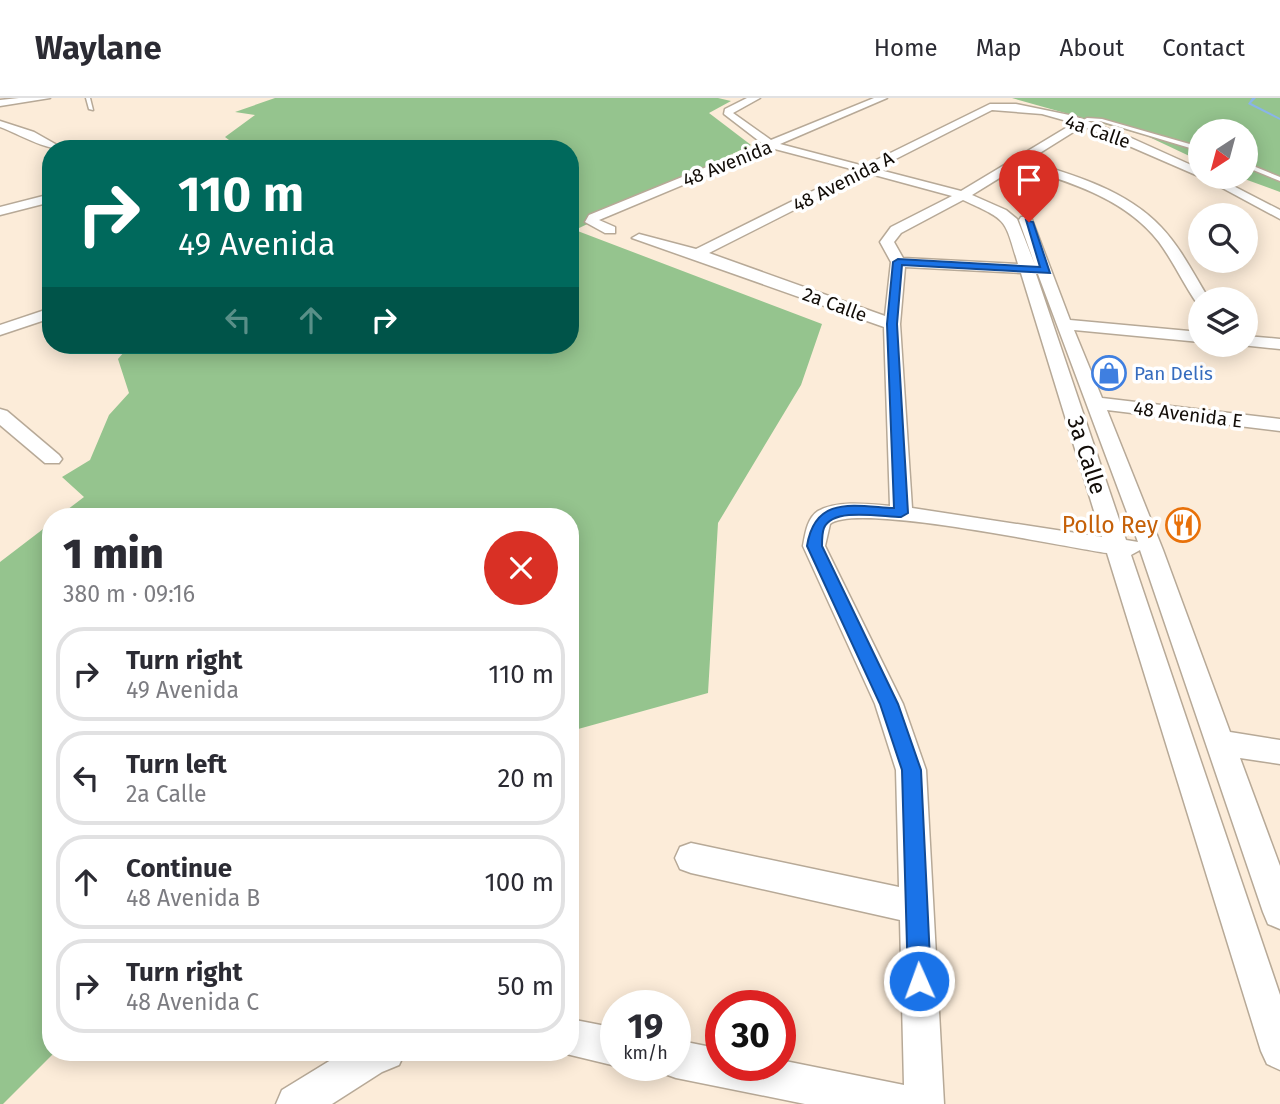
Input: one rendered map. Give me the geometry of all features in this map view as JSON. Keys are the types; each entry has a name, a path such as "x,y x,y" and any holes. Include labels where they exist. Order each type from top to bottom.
{"street":[{"path":"0,103 45,98"},
{"name":"3a Calle","path":"758,98 728,111 775,144 966,193 1012,222 1064,324 1096,403 1152,550 1280,912"},
{"name":"48 Avenida","path":"610,230 592,222 594,218 881,98"},
{"name":"4a Calle","path":"990,107 1010,107 1082,123 1110,132 1188,168"},
{"name":"48 Avenida A","path":"697,254 990,107"},
{"path":"892,324 898,262 887,242 896,230 966,193 1082,123"},
{"path":"5,130 30,134 42,140"},
{"path":"1017,162 1061,175 1105,194 1150,223 1179,261 1194,287"},
{"path":"1231,189 1280,215"},
{"path":"0,211 42,200"},
{"name":"2a Calle","path":"639,238 697,254 892,324 901,513"},
{"path":"898,262 1037,270"},
{"name":"3a Calle","path":"1037,270 1116,547 1180,736 1280,1051"},
{"path":"0,330 42,316"},
{"path":"1064,324 1188,336"},
{"path":"1258,342 1280,344"},
{"name":"48 Avenida E","path":"1096,403 1280,425"},
{"path":"0,415 51,459"},
{"path":"924,1104 911,770 889,704 814,546 817,527 825,517 842,510 901,513 1116,547 1152,550"},
{"path":"1219,742 1280,752"},
{"path":"691,858 917,906"},
{"path":"579,1040 600,1044"},
{"path":"296,1104 364,1061"},
{"path":"691,1062 903,1104"}],"lane":[{"path":"88,98 91,109"},
{"path":"1082,123 1089,119 1100,120 1188,146"},
{"path":"1258,170 1280,179"}],"green space":[{"path":"275,98 718,98 731,101 709,113 751,145 579,228 579,140 229,140 225,137 255,115 235,112"},
{"path":"1012,98 1280,98 1280,192 1258,184 1258,119 1188,119 1188,155 1147,136"},
{"path":"579,232 822,324 801,385 718,523 708,693 579,729 579,508 70,508 84,497 62,477 90,460 109,415 129,393 118,359 122,354 579,354"},
{"path":"42,530 42,1061 46,1061 3,1104 0,1104 0,562"}],"waterway":[{"path":"1254,98 1249,103 1280,119"}],"place":[{"name":"Pan Delis","path":"1109,373"},
{"name":"Pollo Rey","path":"1183,525"}],"route":[{"path":"919,981 911,770 889,704 814,546 817,527 825,517 842,510 901,513 892,324 898,262 1046,271 1029,222"}]}
